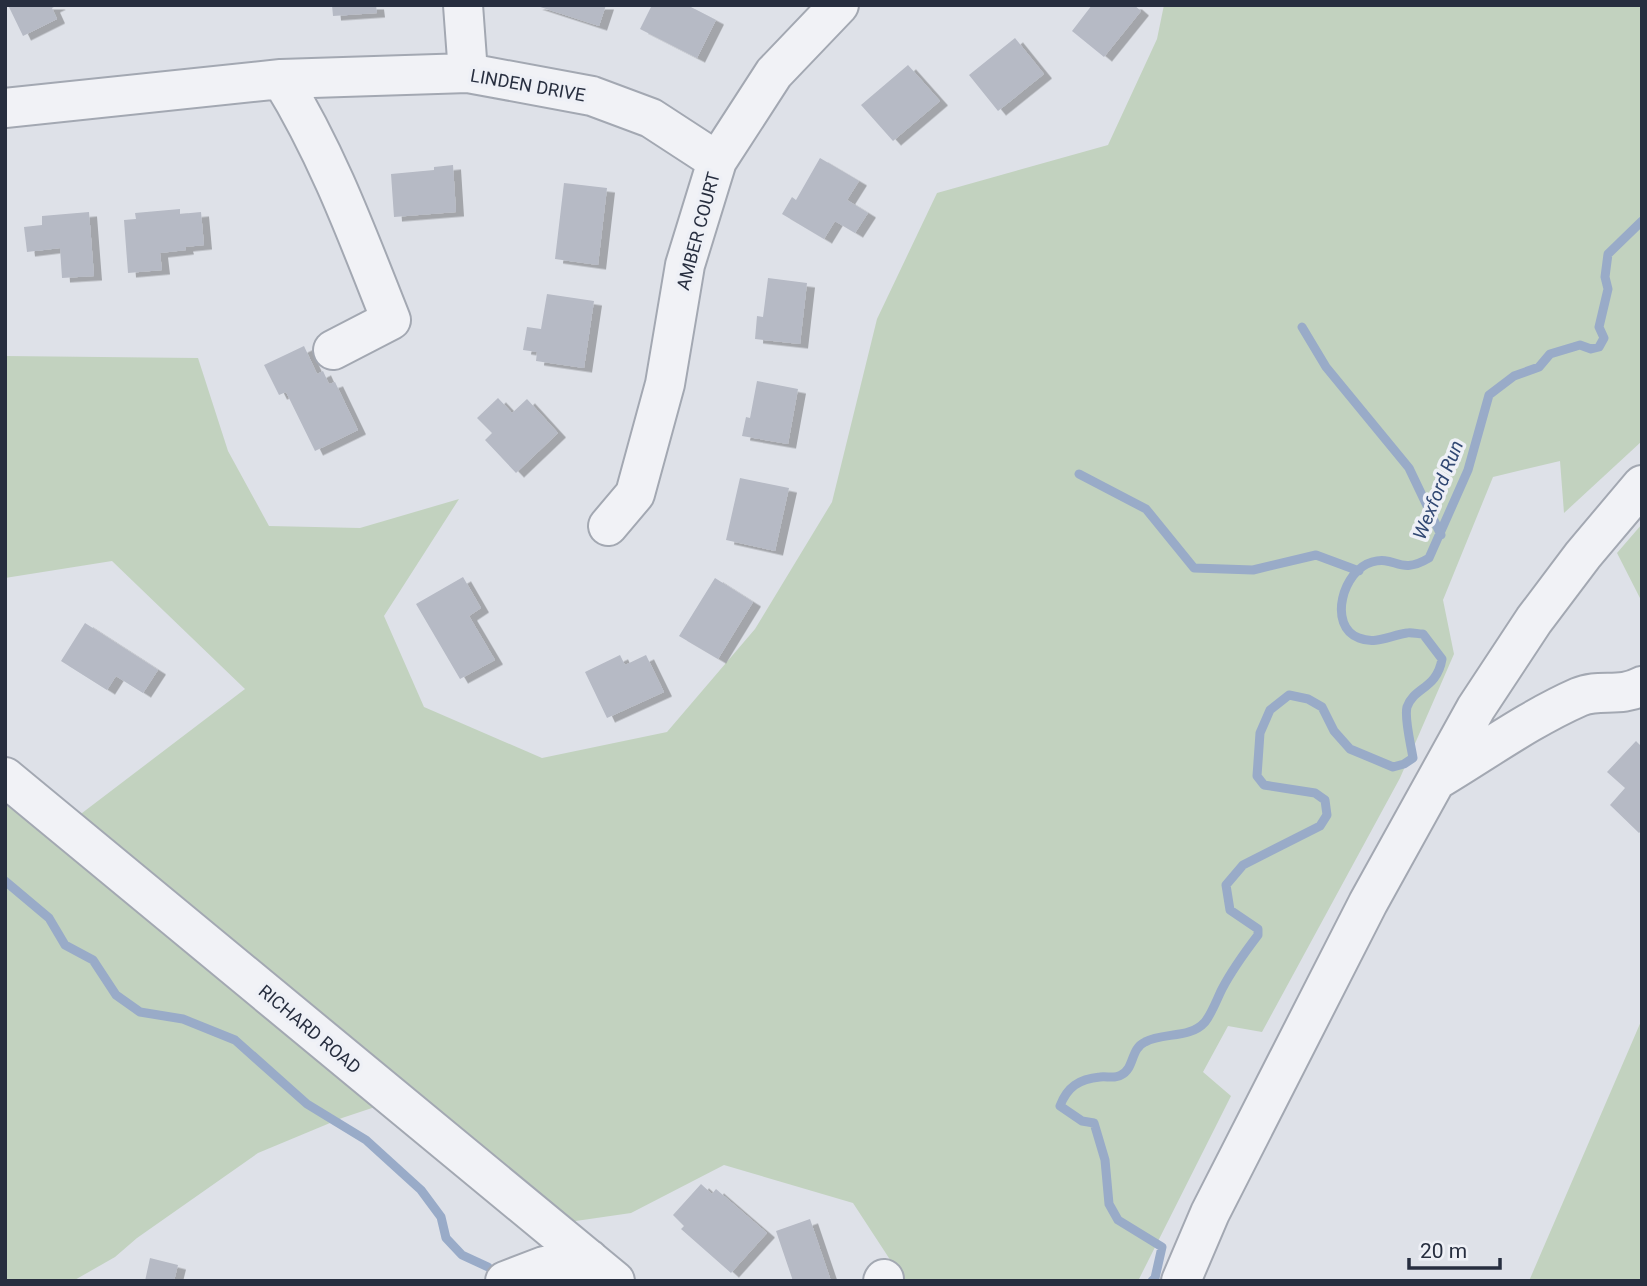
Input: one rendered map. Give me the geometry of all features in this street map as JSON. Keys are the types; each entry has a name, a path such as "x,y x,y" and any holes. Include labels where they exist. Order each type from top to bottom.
{"street":[{"path":"463,5 468,73"},
{"name":"AMBER COURT","path":"608,526 635,494 665,384 685,265 717,161 774,73 839,5"},
{"name":"LINDEN DRIVE","path":"5,108 281,79 468,73 592,96 651,118 717,161"},
{"path":"281,79 306,119 337,184 391,320 333,349"},
{"path":"1181,1281 1222,1189 1368,903 1476,708 1534,620 1583,555 1642,485"},
{"path":"1436,781 1546,712 1583,695 1630,693 1642,686"},
{"name":"RICHARD ROAD","path":"5,777 602,1270"},
{"path":"505,1281 544,1266 602,1270"}],"green space":[{"path":"1164,5 1642,5 1642,441 1564,513 1560,461 1493,477 1443,600 1454,654 1400,778 1262,1032 1228,1026 1203,1072 1231,1096 1138,1281 904,1281 853,1203 724,1165 631,1213 548,1225 396,1100 342,1118 258,1153 137,1238 115,1257 73,1281 5,1281 5,777 65,826 245,689 112,561 5,578 5,356 198,358 228,451 269,526 360,528 459,499 384,616 424,707 542,758 667,732 755,629 832,502 877,319 937,193 1108,145 1157,39"},
{"path":"1642,524 1642,602 1617,553"},
{"path":"1642,1019 1642,1281 1529,1281 1633,1040"}],"building":[{"path":"8,5 58,5 52,8 57,19 23,36"},
{"path":"332,5 376,5 377,13 333,16"},
{"path":"534,5 606,5 599,26"},
{"path":"652,5 687,5 716,20 697,58 640,29"},
{"path":"1092,5 1134,5 1141,11 1104,57 1072,31"},
{"path":"1015,38 1044,74 998,111 969,75"},
{"path":"908,65 940,101 893,141 861,105"},
{"path":"820,158 859,181 847,200 868,213 855,233 835,221 824,239 782,214 792,197 796,200"},
{"path":"453,165 456,212 394,217 391,174 434,170 434,167"},
{"path":"564,183 607,188 598,265 555,259"},
{"path":"180,209 180,214 201,212 204,245 160,253 162,270 128,273 124,220 136,219 135,213"},
{"path":"89,212 94,276 62,278 60,248 27,252 24,227 42,225 42,216"},
{"path":"768,278 807,283 800,344 755,339 757,316 763,317"},
{"path":"547,294 594,301 584,368 536,361 537,352 523,350 527,327 541,329"},
{"path":"304,346 317,374 323,371 329,384 335,382 358,430 315,451 286,392 279,395 264,365"},
{"path":"757,381 798,389 788,444 742,436 746,417 750,418"},
{"path":"498,398 512,413 527,399 558,433 516,473 485,440 492,433 477,418"},
{"path":"740,478 789,488 775,551 726,540"},
{"path":"463,577 481,608 469,616 495,660 460,679 416,604"},
{"path":"715,578 753,602 718,659 679,636"},
{"path":"85,623 158,670 143,693 116,676 107,690 61,661"},
{"path":"620,655 625,665 646,655 664,692 607,718 585,672"},
{"path":"1636,741 1642,747 1642,830 1639,833 1610,805 1625,788 1607,772"},
{"path":"701,1184 712,1194 716,1189 767,1233 731,1273 681,1229 684,1226 673,1215"},
{"path":"810,1219 831,1281 793,1281 776,1231"},
{"path":"150,1258 178,1265 174,1281 145,1281"}],"waterway":[{"name":"Wexford Run","path":"1152,1281 1162,1247 1118,1220 1109,1204 1105,1160 1094,1123 1082,1121 1060,1106 1063,1099 1070,1089 1080,1082 1121,1075 1129,1068 1137,1049 1145,1042 1192,1031 1205,1022 1230,975 1258,935 1258,929 1230,910 1226,885 1243,865 1320,826 1327,815 1325,800 1315,793 1264,785 1257,776 1260,733 1270,710 1289,695 1308,699 1322,707 1334,731 1350,749 1393,767 1413,758 1407,725 1407,707 1410,700 1431,682 1442,659 1423,634 1409,633 1365,640 1349,632 1341,611 1347,586 1362,567 1372,562 1387,561 1411,565 1429,558 1468,470 1489,395 1514,376 1539,367 1550,354 1580,345 1591,349 1599,347 1604,338 1599,327 1608,289 1605,277 1608,254 1642,221"},
{"path":"1302,327 1326,367 1409,468 1441,535"},
{"path":"1079,474 1146,509 1194,568 1253,570 1316,555 1359,571"},
{"path":"5,881 49,918 65,945 93,960 116,995 140,1012 183,1019 235,1040 307,1104 366,1140 421,1190 441,1217 446,1238 462,1255 488,1267"}]}
